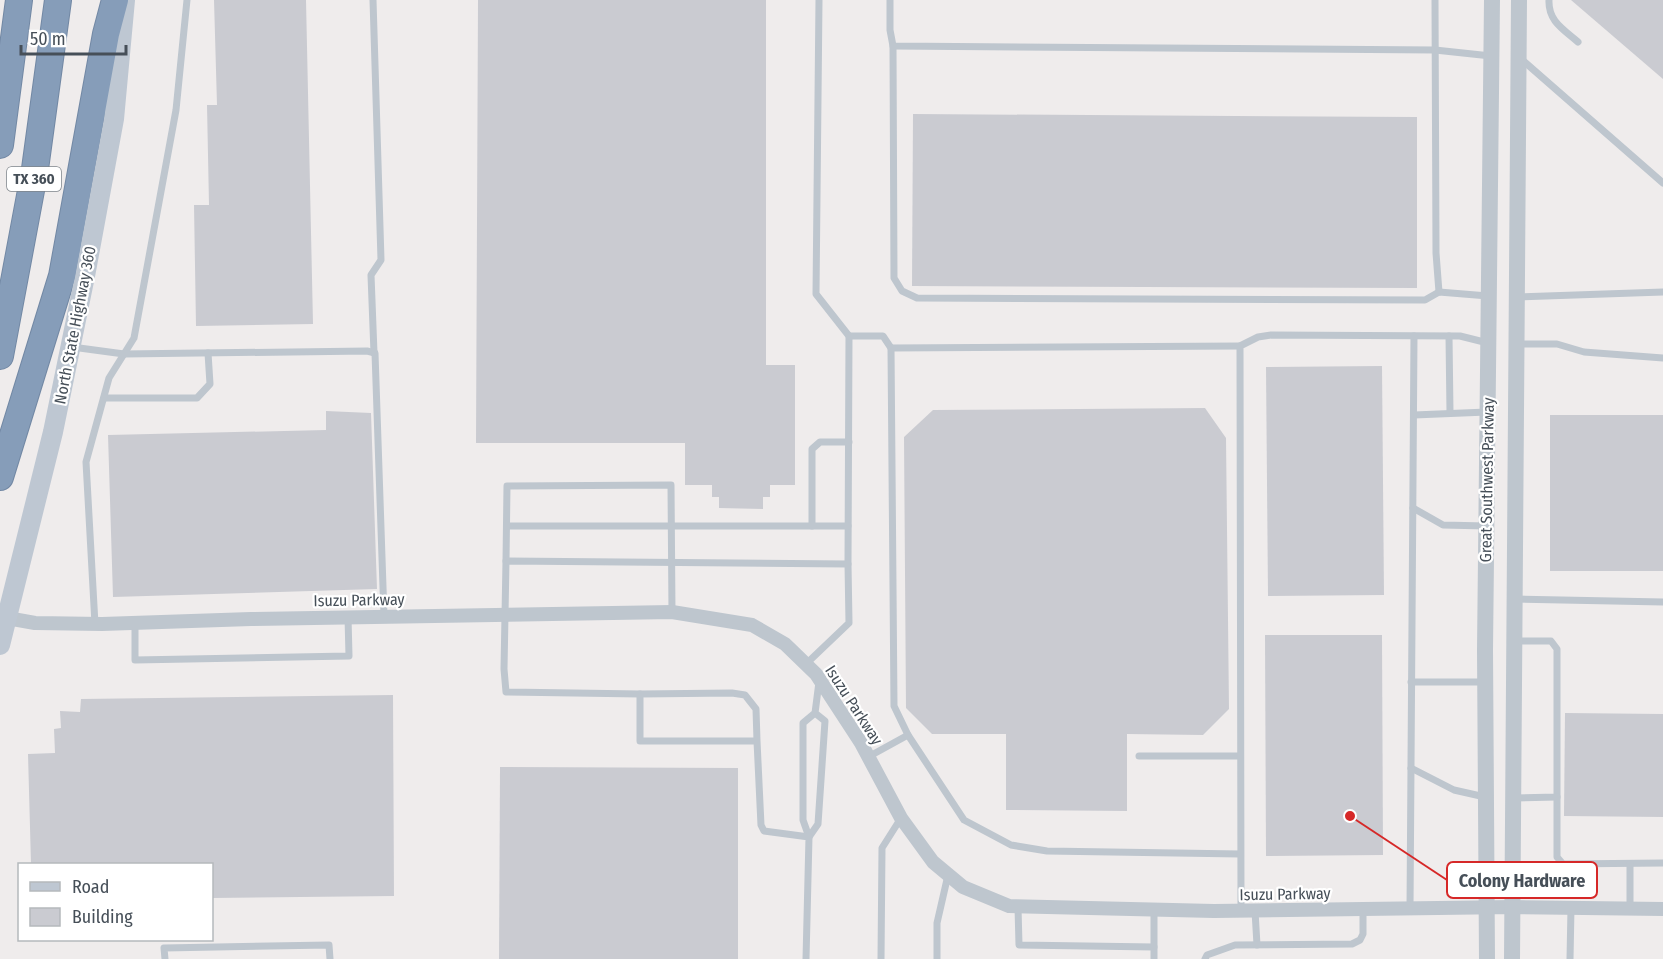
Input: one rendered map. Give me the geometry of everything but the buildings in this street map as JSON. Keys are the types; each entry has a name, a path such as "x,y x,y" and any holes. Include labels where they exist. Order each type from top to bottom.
{"highway":[{"name":"TX 360","path":"0,145 19,0"},
{"name":"TX 360","path":"0,356 35,169 58,0"},
{"path":"0,477 62,276 106,33 115,0"}],"main road":[{"name":"North State Highway 360","path":"0,645 34,511 71,346 114,119 125,0"}],"street":[{"name":"Great Southwest Parkway","path":"1487,959 1486,526 1492,0"},
{"name":"Great Southwest Parkway","path":"1512,959 1519,0"},
{"path":"1491,56 1518,57"},
{"path":"1489,296 1516,297"},
{"path":"1488,343 1516,344"},
{"path":"1486,526 1514,526"},
{"name":"Isuzu Parkway","path":"7,618 35,623 95,624 384,616 672,612 752,625 785,644 819,680 868,757 901,818 927,854 963,887 1009,906 1240,911 1512,907 1663,909"},
{"path":"1488,797 1512,798"}],"lane":[{"path":"95,624 86,462 109,378 134,338 176,110 187,0"},
{"path":"373,0 381,260 371,274 384,616"},
{"path":"806,664 849,622 849,336 816,294 819,0"},
{"path":"890,0 893,46 894,279 902,291 917,298 1425,300 1439,292 1489,296"},
{"path":"1436,0 1436,253 1439,292"},
{"path":"1549,0 1548,11 1554,22 1578,42"},
{"path":"893,46 1435,50 1491,56"},
{"path":"1518,57 1663,183"},
{"path":"1516,297 1663,292"},
{"path":"891,348 1240,346 1258,337 1271,335 1449,336 1488,343"},
{"path":"849,336 883,336 891,348 894,706 908,735 964,820 1011,845 1047,851 1240,854"},
{"path":"1410,909 1414,336"},
{"path":"1449,336 1450,413"},
{"path":"1516,344 1557,344 1584,352 1663,358"},
{"path":"71,346 124,354 374,353"},
{"path":"1240,346 1240,911"},
{"path":"104,398 197,398 210,384 208,353"},
{"path":"1414,415 1488,411"},
{"path":"812,526 812,449 820,442 849,442"},
{"path":"672,612 671,485 507,486 504,669 506,692 732,693 745,695 756,710 764,831 809,837"},
{"path":"1413,508 1443,525 1486,526"},
{"path":"507,526 848,526"},
{"path":"506,561 848,564"},
{"path":"1513,599 1663,602"},
{"path":"135,623 135,660 349,656 348,617"},
{"path":"1513,641 1551,641 1557,649 1557,857 1563,864 1663,864"},
{"path":"806,959 809,837 802,820 803,723 815,713 819,680"},
{"path":"1411,682 1486,682"},
{"path":"640,694 640,741 757,741"},
{"path":"809,837 818,824 825,721 815,713"},
{"path":"868,757 908,735"},
{"path":"1139,756 1240,756"},
{"path":"1411,768 1454,790 1488,797"},
{"path":"1512,798 1557,797"},
{"path":"881,959 882,848 901,818"},
{"path":"1630,864 1630,909"},
{"path":"938,959 937,923 948,875"},
{"path":"1018,907 1019,945 1154,947"},
{"path":"1570,959 1571,908"},
{"path":"1206,959 1207,955 1236,945 1352,944 1360,940 1363,934 1363,909"},
{"path":"1154,910 1154,959"},
{"path":"1255,911 1257,945"},
{"path":"165,959 164,948 329,945 330,959"}],"place":[{"name":"Colony Hardware","path":"1350,816"}]}
